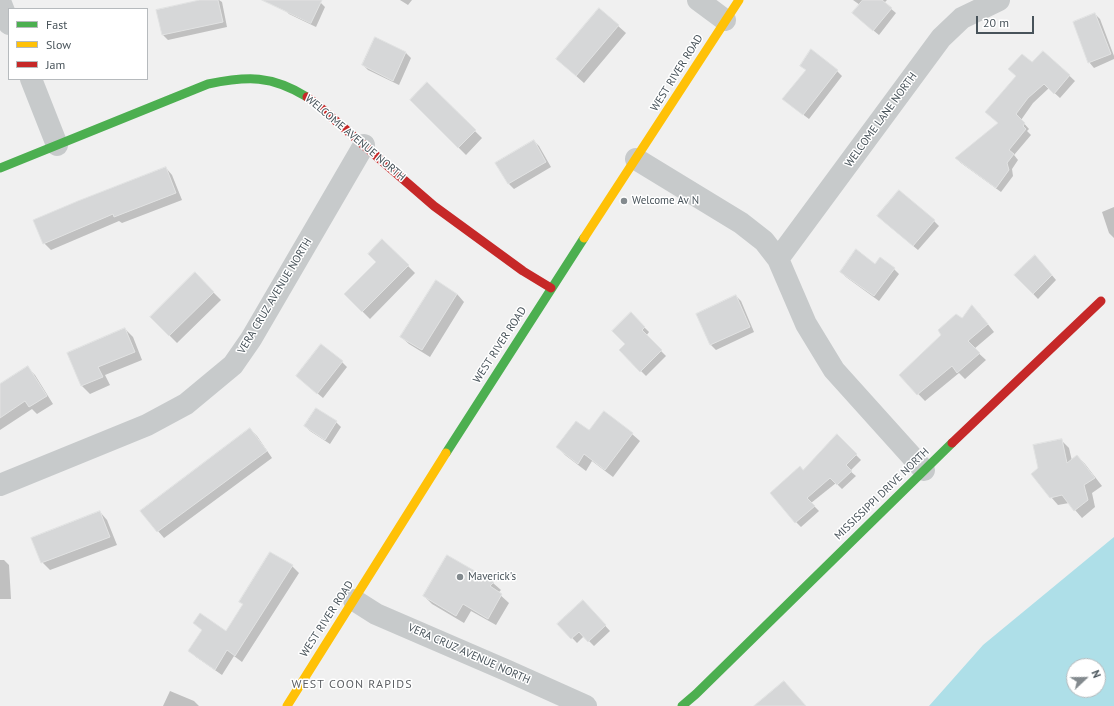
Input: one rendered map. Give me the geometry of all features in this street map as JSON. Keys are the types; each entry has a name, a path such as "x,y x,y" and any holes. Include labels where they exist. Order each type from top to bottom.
{"street":[{"path":"698,0 725,20"},
{"name":"WEST RIVER ROAD","path":"287,706 551,288 738,0"},
{"name":"WELCOME LANE NORTH","path":"778,259 941,38 962,18 999,0"},
{"path":"0,1 8,21"},
{"name":"WELCOME AVENUE NORTH","path":"0,168 208,84 233,79 263,79 280,83 297,91 314,102 434,206 523,271 551,288"},
{"path":"31,80 57,145"},
{"name":"VERA CRUZ AVENUE NORTH","path":"0,485 147,425 186,404 233,365 255,333 364,145"},
{"path":"636,159 741,223 764,241 778,259 806,324 834,370 924,470"},
{"name":"MISSISSIPPI DRIVE NORTH","path":"682,706 924,470 1101,301"},
{"name":"VERA CRUZ AVENUE NORTH","path":"354,600 376,614 586,706"}],"water":[{"path":"1114,537 1114,706 929,706 983,645"}],"building":[{"path":"200,0 218,0 223,22 162,35 156,10"},
{"path":"262,0 322,0 311,23"},
{"path":"863,0 882,0 892,8 873,31 852,13"},
{"path":"599,8 619,25 576,76 556,59"},
{"path":"1095,13 1111,54 1088,63 1073,22"},
{"path":"375,37 406,52 393,81 362,65"},
{"path":"811,49 838,70 803,115 782,99 806,70 800,66"},
{"path":"1043,51 1070,75 1054,94 1044,84 1028,98 1016,114 1025,123 1023,126 1026,129 1009,150 1014,154 1007,163 1009,170 996,188 955,158 998,123 985,112 1016,76 1008,69 1022,54 1032,62"},
{"path":"427,82 476,130 458,148 410,100"},
{"path":"534,140 546,162 508,184 495,163"},
{"path":"166,167 176,193 114,217 113,214 43,244 33,220"},
{"path":"899,190 935,220 913,246 877,216"},
{"path":"382,239 409,265 362,312 344,294 376,262 368,254"},
{"path":"856,249 875,264 880,257 895,268 874,296 840,272"},
{"path":"1035,255 1052,275 1033,294 1014,275"},
{"path":"195,272 214,292 169,336 150,317"},
{"path":"436,280 457,294 422,350 400,337"},
{"path":"736,295 750,327 710,345 696,314"},
{"path":"972,305 988,324 968,341 980,353 957,373 952,366 917,395 899,375 941,335 938,330 956,314 962,318"},
{"path":"631,312 645,327 642,330 662,350 640,372 619,350 625,344 612,331"},
{"path":"125,328 135,352 98,367 103,377 81,386 67,353"},
{"path":"321,344 343,361 317,394 296,376"},
{"path":"28,366 47,396 29,407 25,401 0,418 0,384"},
{"path":"316,408 337,421 325,440 304,426"},
{"path":"604,411 633,433 605,470 584,454 578,464 556,447 576,421 589,430"},
{"path":"250,428 267,451 157,532 140,511"},
{"path":"837,434 857,454 846,465 852,471 837,485 830,478 807,498 815,506 795,523 770,493 800,466 803,470"},
{"path":"1062,439 1067,463 1077,455 1095,478 1084,485 1088,500 1074,511 1062,495 1050,498 1031,474 1038,468 1033,445"},
{"path":"100,511 110,537 41,563 31,538"},
{"path":"270,552 293,565 235,656 227,650 215,670 188,651 202,630 193,623 200,613 226,631 243,604 239,602"},
{"path":"447,555 494,582 490,586 502,594 488,619 463,604 456,616 423,596"},
{"path":"583,600 606,625 588,642 579,632 571,639 557,624"},
{"path":"784,681 806,706 754,706"}],"traffic: fast":[{"path":"0,168 208,84 222,81 259,79 282,85 307,97"},
{"path":"446,453 584,238"},
{"path":"682,706 952,443"}],"traffic: slow":[{"path":"584,238 739,0"},
{"path":"287,706 446,453"}],"traffic: jam":[{"path":"307,97 434,206 523,271 551,288"},
{"path":"952,443 1101,301"}],"place":[{"name":"Welcome Av N","path":"624,201"},
{"name":"Maverick's","path":"460,577"}],"district":[{"name":"WEST COON RAPIDS","path":"352,685"}]}
